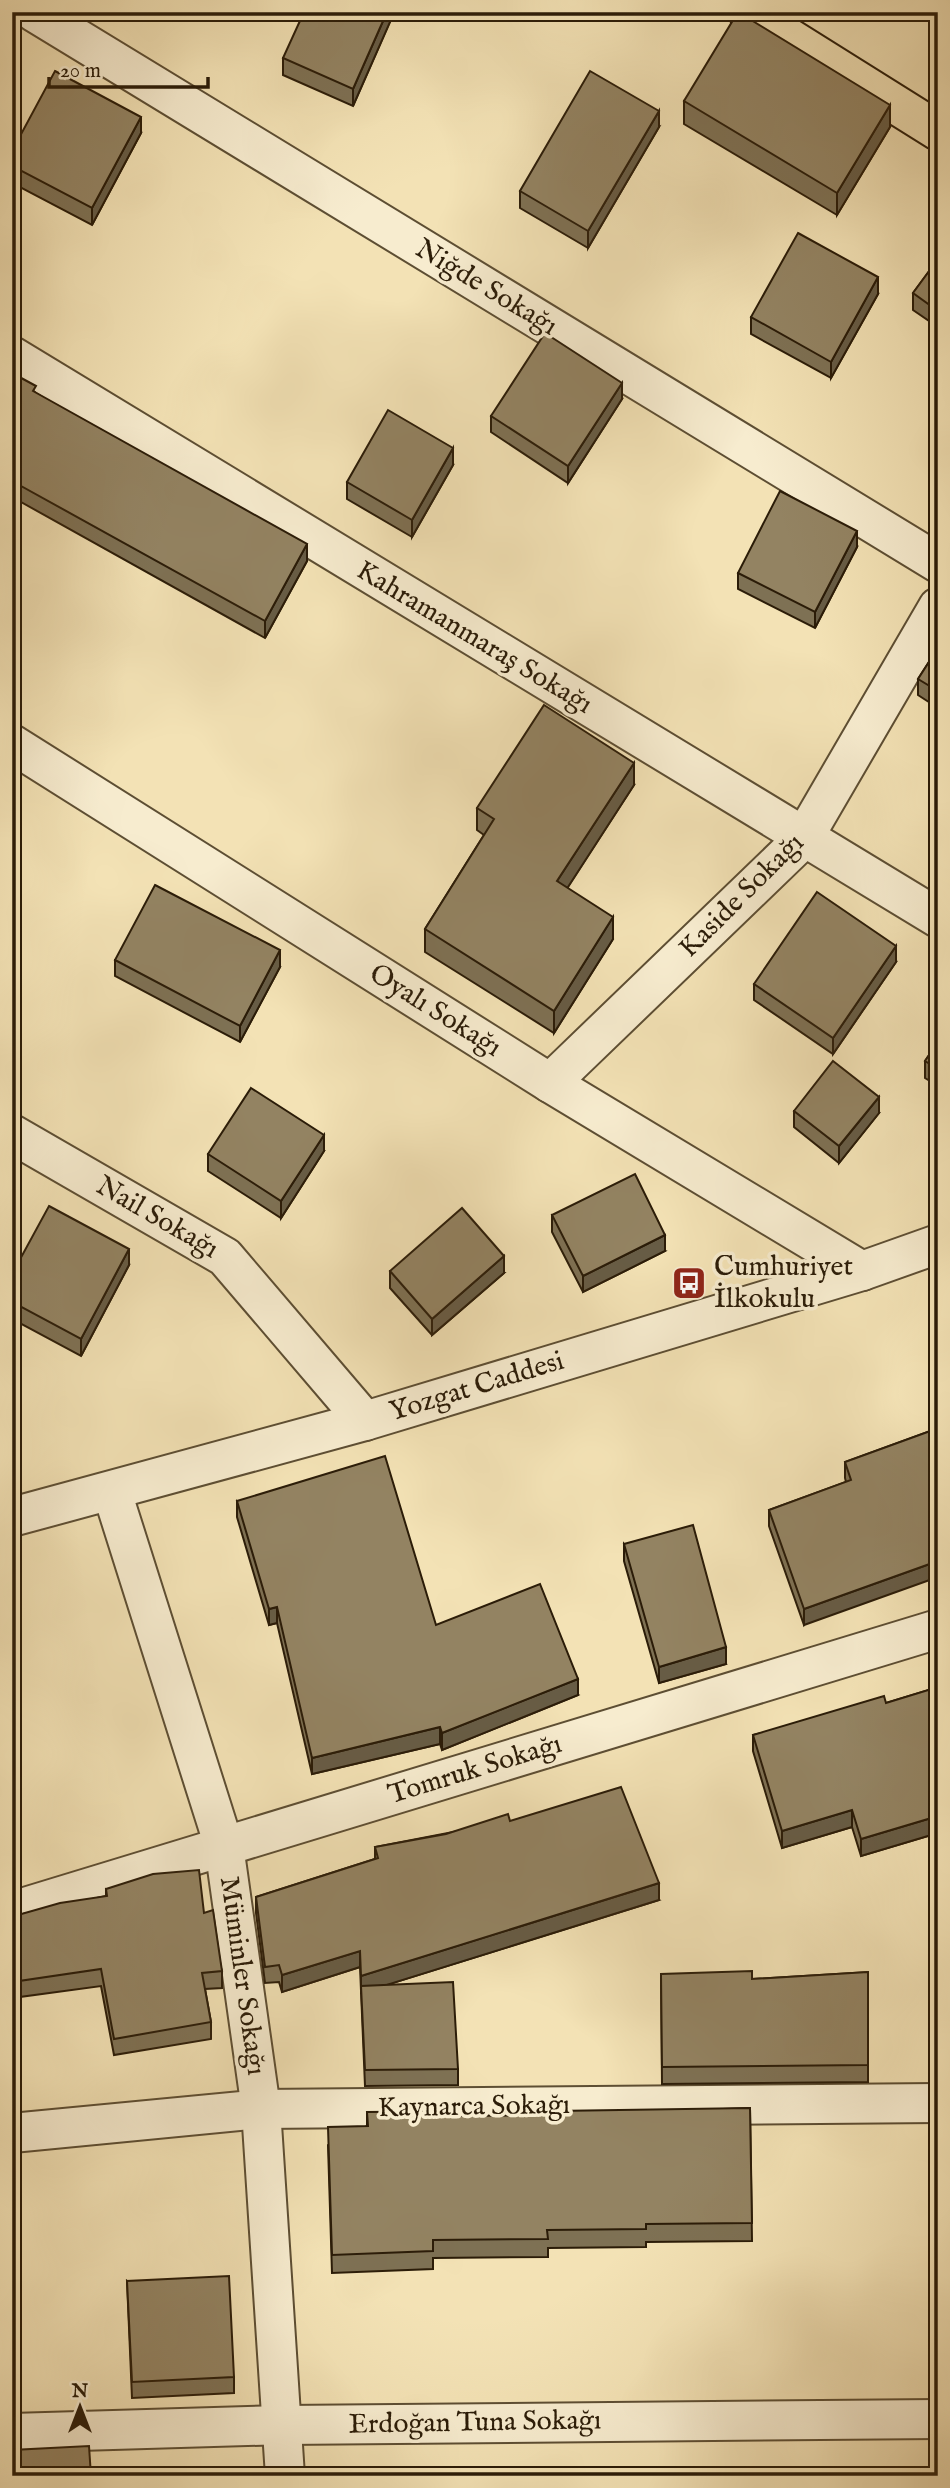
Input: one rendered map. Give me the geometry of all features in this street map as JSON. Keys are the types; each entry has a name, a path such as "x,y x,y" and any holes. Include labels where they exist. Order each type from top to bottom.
{"main road":[{"path":"748,12 938,131"}],"street":[{"name":"Niğde Sokağı","path":"34,12 938,564"},
{"name":"Kahramanmaraş Sokağı","path":"12,356 803,839 938,918"},
{"name":"Kaside Sokağı","path":"550,1083 803,839 938,607"},
{"name":"Oyalı Sokağı","path":"12,744 550,1083 862,1271"},
{"name":"Nail Sokağı","path":"12,1134 225,1257 365,1422"},
{"name":"Yozgat Caddesi","path":"12,1517 365,1422 862,1271 934,1256"},
{"path":"12,1485 54,1507"},
{"name":"Müminler Sokağı","path":"112,1492 223,1846 261,2109 284,2425 285,2476"},
{"name":"Tomruk Sokağı","path":"12,1911 938,1629"},
{"name":"Kaynarca Sokağı","path":"12,2133 261,2109 938,2103"},
{"name":"Erdoğan Tuna Sokağı","path":"12,2432 284,2425 938,2419"}],"building":[{"path":"304,12 387,12 353,89 283,58"},
{"path":"738,12 890,105 837,193 684,101"},
{"path":"55,71 141,117 92,208 12,166 12,151"},
{"path":"590,71 659,111 588,231 520,191"},
{"path":"798,233 878,277 831,362 751,317"},
{"path":"938,259 938,311 913,293"},
{"path":"545,333 622,383 568,466 491,416"},
{"path":"12,373 36,386 33,391 307,544 265,621 12,481"},
{"path":"388,410 453,448 412,520 347,482"},
{"path":"780,491 857,531 815,612 738,573"},
{"path":"938,648 938,691 918,679"},
{"path":"544,705 634,763 557,881 613,917 554,1011 425,929 494,819 477,808"},
{"path":"155,885 280,950 240,1026 115,960"},
{"path":"817,892 896,946 833,1038 754,984"},
{"path":"938,1042 938,1069 925,1061"},
{"path":"833,1061 879,1097 839,1146 794,1111"},
{"path":"251,1088 324,1135 281,1201 208,1154"},
{"path":"635,1174 665,1235 583,1276 552,1215"},
{"path":"49,1206 129,1249 81,1339 12,1302 12,1274"},
{"path":"462,1208 504,1256 432,1319 390,1271"},
{"path":"933,1430 938,1443 938,1561 804,1609 769,1510 851,1480 845,1462"},
{"path":"385,1456 436,1625 540,1584 578,1679 442,1733 440,1727 312,1758 277,1607 269,1609 237,1501"},
{"path":"693,1525 726,1647 659,1667 624,1544"},
{"path":"938,1687 938,1816 861,1839 852,1810 782,1831 753,1735 884,1696 886,1703"},
{"path":"621,1787 659,1883 361,1976 360,1951 282,1975 279,1965 265,1967 256,1897 378,1858 375,1847 446,1834 508,1814 510,1821"},
{"path":"199,1870 204,1913 213,1910 222,1971 202,1973 211,2022 114,2039 101,1969 12,1982 12,1914 107,1896 106,1889 153,1874"},
{"path":"752,1971 752,1979 868,1972 868,2065 662,2067 661,1974"},
{"path":"453,1982 458,2069 365,2070 361,1986"},
{"path":"750,2108 752,2223 646,2224 646,2229 547,2230 548,2239 433,2240 433,2251 332,2255 328,2127 368,2126 367,2112 460,2111 460,2116 555,2115 555,2111"},
{"path":"229,2276 234,2377 132,2382 127,2281"},
{"path":"89,2446 91,2476 12,2476 12,2450"},
{"path":"530,2467 530,2476 420,2476 420,2470"},
{"path":"819,2467 819,2476 723,2476 722,2472"}],"place":[{"name":"Cumhuriyet İlkokulu","path":"689,1283"}]}
